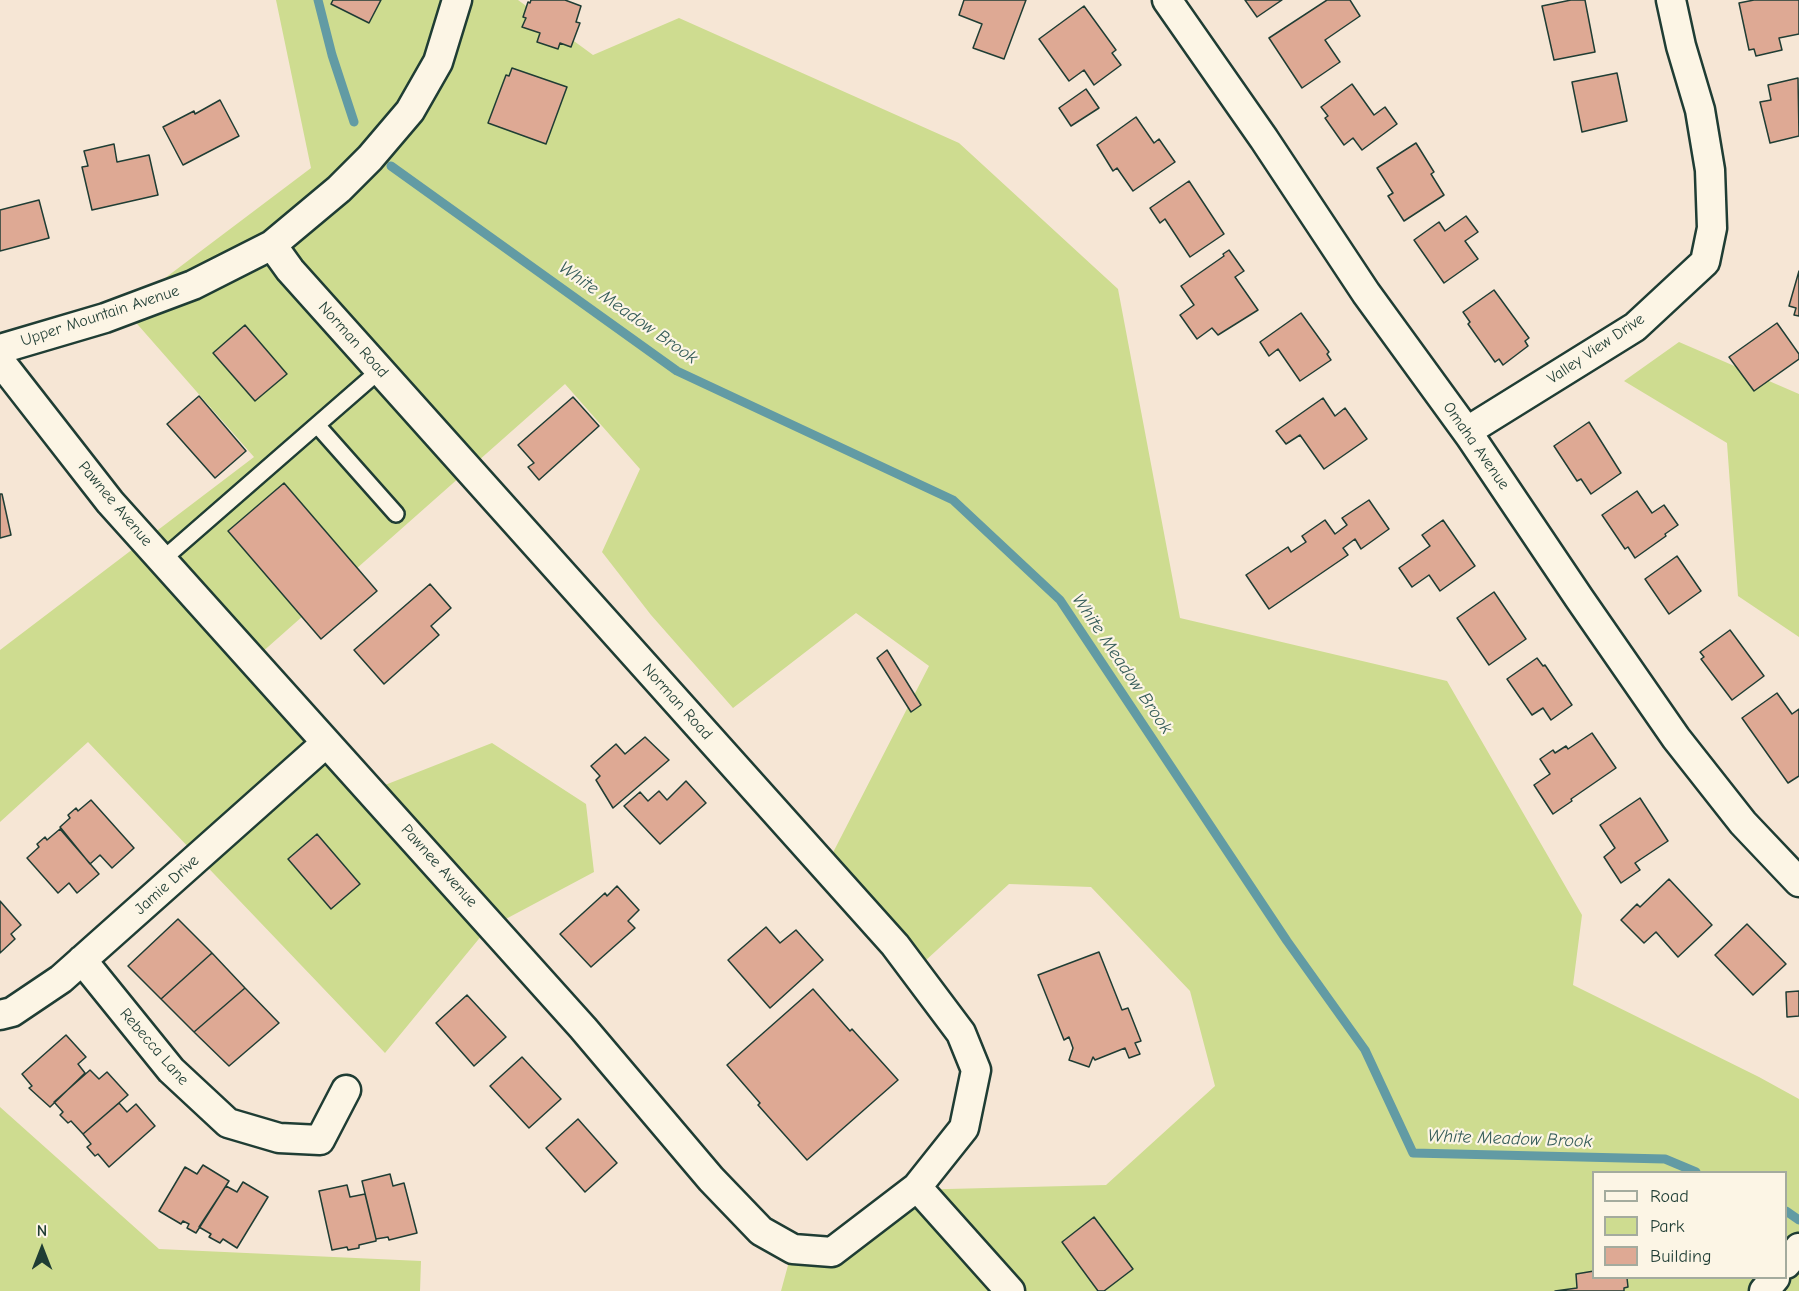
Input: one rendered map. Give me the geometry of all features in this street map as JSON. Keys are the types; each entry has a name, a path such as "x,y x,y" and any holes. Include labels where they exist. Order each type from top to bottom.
{"street":[{"name":"Upper Mountain Avenue","path":"0,349 105,318 182,289 272,245 339,189 370,158 410,111 438,62 457,0"},
{"name":"Omaha Avenue","path":"1167,0 1264,139 1366,293 1470,436 1676,738 1743,823 1799,882"},
{"name":"Valley View Drive","path":"1470,436 1474,427 1635,327 1705,262 1712,228 1710,170 1700,110 1681,46 1671,0"},
{"name":"Norman Road","path":"272,245 290,270 895,945 961,1034 976,1070 964,1128 917,1187"},
{"name":"Pawnee Avenue","path":"0,361 110,502 576,1020 711,1179 761,1231 793,1249 832,1252 917,1187"},
{"name":"Jamie Drive","path":"0,1016 12,1012 62,979 326,743"},
{"name":"Rebecca Lane","path":"82,960 171,1070 228,1123 279,1138 321,1140 346,1090"},
{"path":"917,1187 1010,1291"},
{"path":"1764,1291 1774,1279"}],"lane":[{"path":"162,560 380,370"},
{"path":"317,425 396,514"}],"green space":[{"path":"276,0 518,0 593,55 679,18 959,143 1118,289 1180,618 1447,681 1582,915 1573,985 1799,1099 1799,1291 781,1291 790,1258 908,1190 1106,1185 1215,1086 1190,991 1091,887 1009,884 913,972 824,870 929,666 856,613 733,708 651,615 602,552 640,469 565,384 260,654 362,794 492,743 586,804 594,872 487,929 385,1053 88,742 0,822 0,650 254,457 124,309 311,168"},
{"path":"1679,342 1799,394 1799,637 1738,596 1727,443 1624,381"},
{"path":"0,1107 159,1249 421,1261 420,1291 0,1291"}],"building":[{"path":"333,0 381,0 369,23 331,4"},
{"path":"531,0 565,0 581,6 576,22 580,23 571,47 560,43 558,49 537,42 540,33 522,27 528,2 530,3"},
{"path":"964,0 1026,0 1004,59 973,48 982,24 959,15"},
{"path":"1245,0 1282,0 1257,17"},
{"path":"1327,0 1350,0 1360,16 1325,40 1340,62 1302,88 1269,38"},
{"path":"1571,0 1585,0 1595,52 1554,60 1542,6"},
{"path":"1754,0 1799,0 1799,34 1779,38 1782,50 1756,56 1754,49 1749,50 1739,3"},
{"path":"1084,6 1116,50 1112,53 1121,65 1094,85 1084,70 1069,81 1039,39"},
{"path":"512,68 567,87 546,144 488,123 506,75 509,76"},
{"path":"1617,73 1627,121 1582,132 1572,82"},
{"path":"1798,78 1799,136 1770,143 1760,102 1771,100 1768,85"},
{"path":"1352,84 1374,115 1385,107 1397,124 1362,150 1353,138 1344,145 1325,118 1328,116 1321,107"},
{"path":"1086,89 1099,108 1071,126 1059,108"},
{"path":"220,100 239,136 183,165 163,127 194,111 195,114"},
{"path":"1136,117 1154,143 1159,139 1175,162 1133,191 1117,168 1113,171 1097,145"},
{"path":"1416,143 1434,172 1431,174 1444,195 1404,221 1388,196 1393,193 1377,168"},
{"path":"114,144 117,162 149,155 158,195 92,210 82,167 88,166 84,151"},
{"path":"1189,181 1224,234 1190,257 1165,219 1160,223 1150,208"},
{"path":"39,200 49,238 0,251 0,210"},
{"path":"1466,216 1478,232 1465,241 1478,259 1444,283 1414,240 1439,222 1445,231"},
{"path":"1229,250 1244,271 1235,277 1258,310 1218,335 1212,328 1197,339 1180,315 1194,305 1181,286"},
{"path":"1799,271 1799,316 1794,315 1796,308 1789,306"},
{"path":"1494,290 1529,338 1525,341 1528,346 1503,365 1499,359 1495,362 1468,324 1470,322 1463,312"},
{"path":"1301,313 1329,352 1327,354 1331,360 1300,381 1278,349 1269,356 1260,342"},
{"path":"1777,323 1799,354 1799,359 1754,391 1729,357"},
{"path":"245,325 287,374 255,401 213,353"},
{"path":"199,396 246,451 215,478 167,424"},
{"path":"573,397 599,426 539,480 528,467 534,463 518,445"},
{"path":"1323,398 1335,416 1345,408 1367,439 1324,469 1300,435 1286,444 1276,431"},
{"path":"1589,422 1621,473 1591,494 1581,479 1577,481 1554,446"},
{"path":"284,483 377,591 321,639 228,531"},
{"path":"1637,491 1652,513 1664,505 1678,525 1635,558 1628,547 1625,549 1602,515"},
{"path":"0,494 2,494 11,535 0,538"},
{"path":"1369,500 1389,529 1361,549 1355,539 1343,548 1348,555 1269,609 1246,575 1288,547 1291,552 1306,542 1302,536 1325,520 1335,534 1347,525 1342,518"},
{"path":"1443,520 1475,566 1440,591 1429,575 1412,587 1399,568 1430,546 1422,535"},
{"path":"1677,556 1701,591 1669,614 1645,579"},
{"path":"430,584 451,608 431,626 439,635 384,684 354,650"},
{"path":"1494,592 1526,639 1489,665 1457,618"},
{"path":"1730,630 1764,676 1732,700 1701,659 1704,657 1700,652"},
{"path":"887,650 921,705 911,712 877,658"},
{"path":"1537,658 1543,666 1545,665 1572,705 1551,720 1543,708 1532,715 1507,679"},
{"path":"1777,693 1792,714 1799,709 1799,776 1788,783 1742,718"},
{"path":"1592,733 1616,768 1553,814 1534,785 1550,774 1540,759 1553,750 1555,753 1566,746 1568,749"},
{"path":"645,737 669,760 613,808 596,780 600,776 591,766 616,744 625,754"},
{"path":"686,781 706,803 660,844 624,806 640,792 648,801 659,791 667,800"},
{"path":"1640,798 1668,841 1635,863 1640,870 1621,883 1604,857 1615,848 1600,825"},
{"path":"91,800 134,848 112,868 100,855 90,864 60,827 70,818 68,815 76,808 78,811"},
{"path":"60,829 99,874 77,893 69,883 58,893 27,858 39,847 37,844 45,837 47,840"},
{"path":"317,834 360,884 331,909 288,859"},
{"path":"1669,879 1712,925 1678,957 1656,932 1644,943 1621,920 1637,904 1640,907"},
{"path":"617,886 639,910 628,921 635,928 591,967 560,934 605,893 607,896"},
{"path":"0,901 21,925 11,934 15,939 0,953"},
{"path":"178,919 212,953 161,999 128,966"},
{"path":"1747,924 1786,964 1753,995 1715,955"},
{"path":"766,927 780,943 796,930 823,960 770,1008 728,960"},
{"path":"1099,952 1122,1010 1128,1008 1141,1041 1135,1043 1140,1054 1129,1058 1125,1048 1095,1060 1093,1057 1089,1067 1069,1060 1073,1048 1069,1037 1064,1040 1038,975"},
{"path":"212,953 245,988 194,1032 161,999"},
{"path":"245,988 279,1023 229,1066 194,1032"},
{"path":"813,989 898,1080 807,1160 758,1105 760,1103 727,1065"},
{"path":"1799,991 1799,1016 1787,1017 1786,992"},
{"path":"467,995 506,1037 474,1066 436,1023"},
{"path":"66,1035 86,1057 78,1064 85,1073 50,1107 29,1088 32,1086 22,1074"},
{"path":"522,1057 561,1099 529,1128 490,1086"},
{"path":"90,1070 99,1079 107,1072 128,1095 83,1134 71,1121 68,1123 60,1115 63,1112 54,1102"},
{"path":"119,1103 127,1112 136,1104 155,1126 109,1167 98,1154 95,1156 87,1147 91,1144 83,1134"},
{"path":"578,1119 617,1163 585,1192 546,1148"},
{"path":"203,1165 229,1181 196,1233 187,1228 189,1224 183,1221 181,1224 159,1211 185,1167 197,1174"},
{"path":"390,1174 393,1186 404,1183 417,1233 389,1240 388,1237 376,1239 362,1181"},
{"path":"243,1182 268,1197 237,1248 223,1239 220,1243 209,1237 211,1234 199,1227 226,1186 237,1192"},
{"path":"347,1185 350,1197 365,1194 376,1241 359,1245 359,1248 348,1250 347,1247 332,1250 319,1191"},
{"path":"1094,1217 1133,1269 1104,1291 1098,1291 1062,1242"},
{"path":"1592,1271 1592,1279 1627,1279 1628,1287 1624,1288 1624,1291 1555,1291 1577,1288 1576,1274"}],"waterway":[{"name":"White Meadow Brook","path":"318,0 332,55 354,122"},
{"name":"White Meadow Brook","path":"391,166 677,371 953,500 1060,600 1287,941 1365,1050 1413,1153 1665,1159 1694,1171"},
{"name":"White Meadow Brook","path":"1787,1212 1799,1220"}]}
